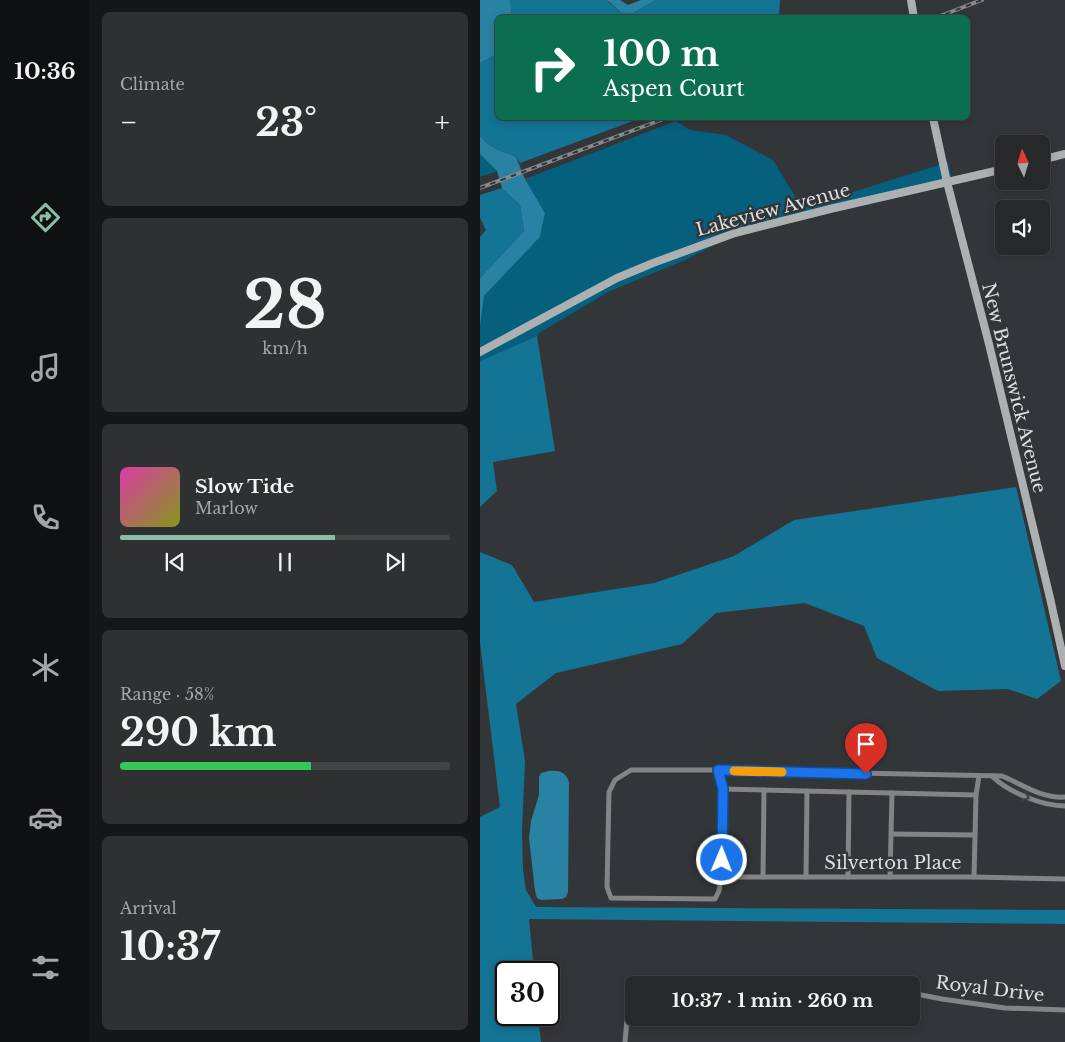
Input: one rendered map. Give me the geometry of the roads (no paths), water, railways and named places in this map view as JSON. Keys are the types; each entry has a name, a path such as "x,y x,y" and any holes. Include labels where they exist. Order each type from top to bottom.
{"street":[{"path":"910,0 913,15"},
{"name":"New Brunswick Avenue","path":"933,120 1065,666"},
{"path":"1050,158 1065,154"},
{"name":"Lakeview Avenue","path":"480,352 617,278 694,247 735,233 830,209 995,171"},
{"path":"718,770 723,789 722,878 715,899 611,898 607,887 609,792 615,780 631,770 718,770 1002,776 1040,794 1065,797"},
{"path":"974,877 976,795 979,776"},
{"path":"992,776 998,783 1037,802 1065,806"},
{"path":"723,789 976,795"},
{"path":"763,877 764,790"},
{"path":"806,877 807,791"},
{"path":"848,877 849,792"},
{"path":"890,877 892,793"},
{"path":"892,834 975,835"},
{"name":"Silverton Place","path":"722,878 974,877 1065,879"},
{"name":"Royal Drive","path":"920,995 1005,1008 1065,1010"},
{"path":"625,1042 626,1026"}],"railway":[{"path":"943,15 982,0"},
{"path":"480,188 661,120"}]}
